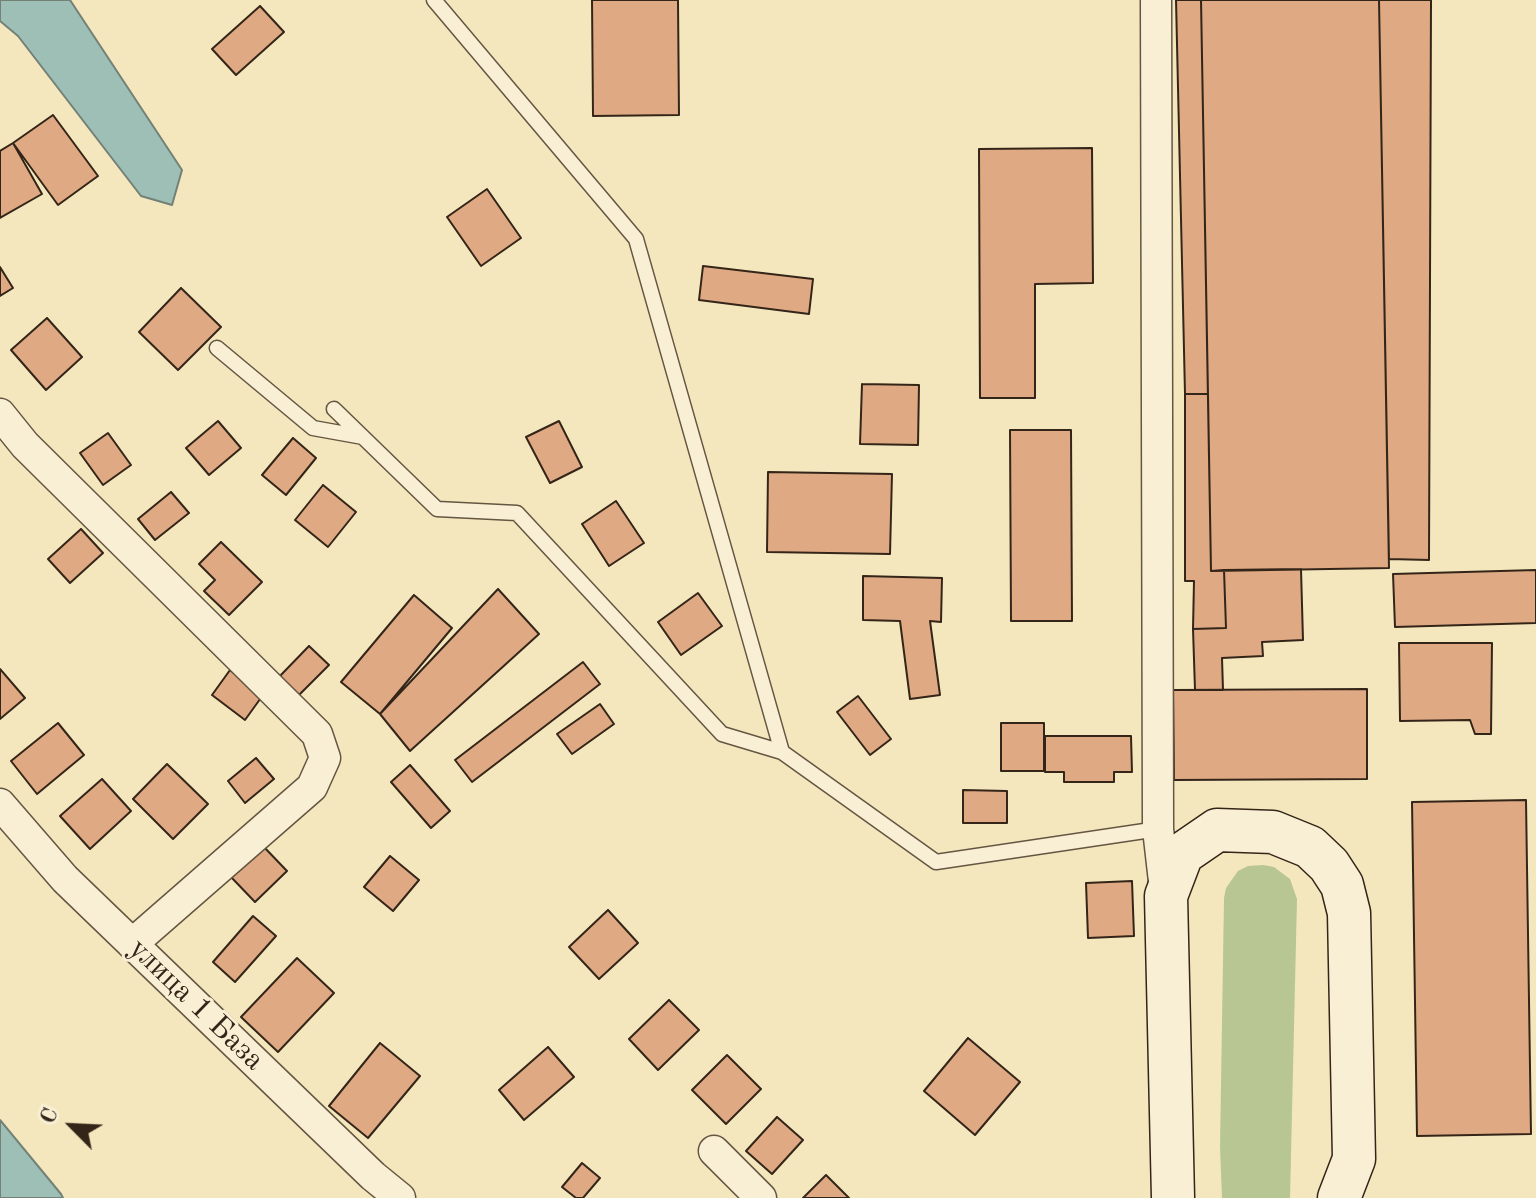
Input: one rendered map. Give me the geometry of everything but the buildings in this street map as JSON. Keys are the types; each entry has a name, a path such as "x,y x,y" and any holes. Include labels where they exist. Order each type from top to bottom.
{"street":[{"path":"1156,0 1158,829 1166,896 1173,1198"},
{"path":"0,414 25,445 317,734 325,758 312,787 132,944"},
{"name":"улица 1 База","path":"0,804 65,879 361,1165 400,1198"},
{"path":"1166,896 1182,854 1217,830 1273,832 1310,847 1329,865 1342,885 1349,913 1354,1159 1339,1198"},
{"path":"714,1151 761,1198"}],"lane":[{"path":"434,0 636,239 782,752"},
{"path":"217,348 313,428 363,437"},
{"path":"334,409 437,509 517,513 722,734 782,752 936,862 1158,829"}],"green space":[{"path":"1248,866 1274,867 1290,879 1297,899 1290,1198 1222,1198 1224,898 1226,888 1238,871"}],"water":[{"path":"0,0 70,0 182,170 172,205 141,196 18,36 0,21"},
{"path":"0,1120 61,1194 63,1198 0,1198"}]}
